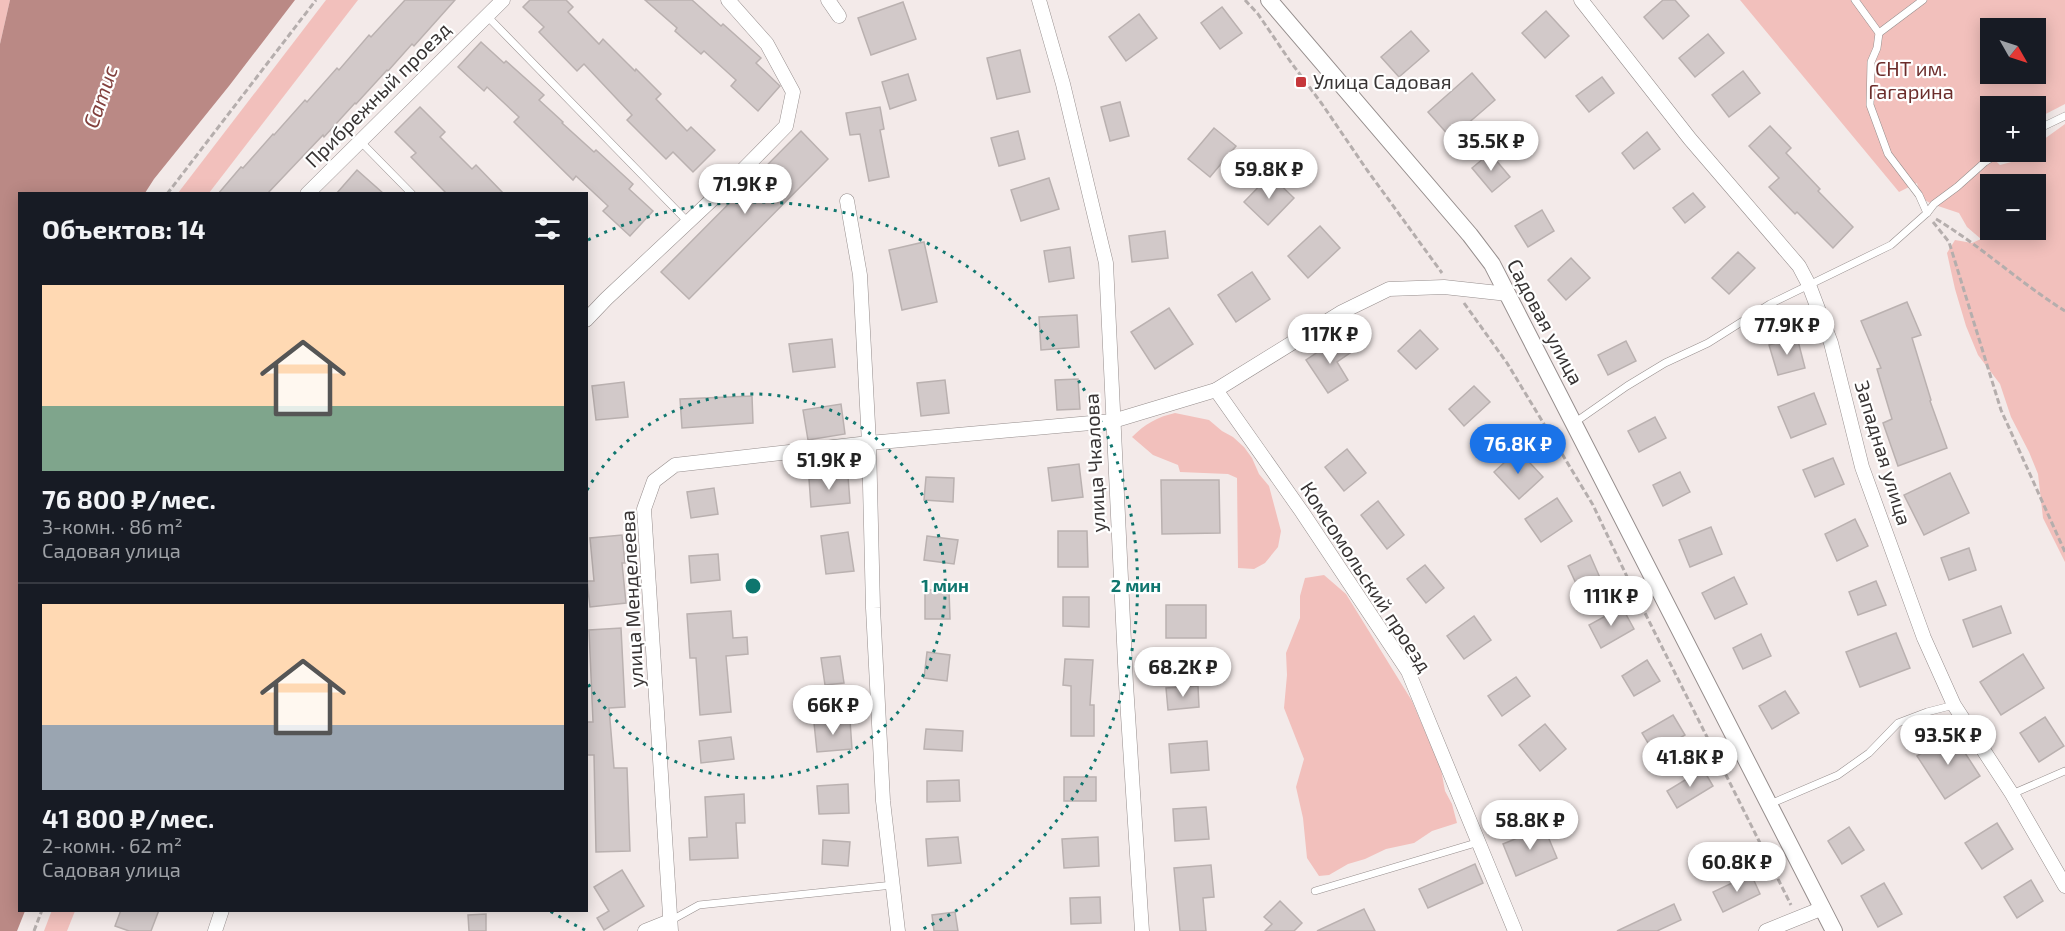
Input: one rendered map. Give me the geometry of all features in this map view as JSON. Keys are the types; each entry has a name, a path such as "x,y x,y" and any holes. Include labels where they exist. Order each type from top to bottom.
{"street":[{"name":"Прибрежный проезд","path":"309,192 503,0"},
{"path":"588,318 786,126 794,92 767,44 728,0"},
{"path":"828,0 839,16"},
{"name":"улица Чкалова","path":"1039,0 1063,84 1106,263 1126,684 1142,931"},
{"name":"Садовая улица","path":"1269,0 1470,235 1492,264 1834,931"},
{"name":"Западная улица","path":"1581,0 1690,139 1799,266 1809,285 1831,343 1862,467 1924,638 1954,705 2012,794 2065,885"},
{"path":"847,201 860,275 883,801 898,931"},
{"name":"улица Менделеева","path":"671,926 644,509 654,481 675,465 869,443 1113,421 1216,390 1342,312 1389,289 1453,288 1508,294"},
{"name":"Комсомольский проезд","path":"1216,390 1302,512 1408,671 1515,931"},
{"path":"1766,931 1823,908"},
{"path":"215,931 221,912"},
{"path":"645,931 671,926"}],"lane":[{"path":"1855,0 1879,33 1877,48 1871,62 1870,105 1888,154 1919,195 1927,213"},
{"path":"1879,33 1923,0"},
{"path":"487,16 688,222"},
{"path":"2046,125 2065,116"},
{"path":"360,141 410,192"},
{"path":"1574,423 1627,386 1665,363 1708,343 1770,304 1891,245 1934,204 1958,187 1985,162"},
{"path":"1770,804 1838,775 1869,753 1898,723 1954,705"},
{"path":"2012,794 2065,771"},
{"path":"1314,891 1479,842"},
{"path":"671,926 699,905 893,885"}],"path":[{"path":"169,192 316,0"},
{"path":"1245,0 1507,363 1593,505 1797,919"},
{"path":"1927,213 1962,234 2042,297 2065,311"},
{"path":"1927,213 1949,242 2001,410 2065,552"},
{"path":"34,931 41,912"}],"green space":[{"path":"0,0 10,0 0,44"},
{"path":"326,0 358,0 210,192 179,192"},
{"name":"СНТ им. Гагарина","path":"1740,0 2065,0 2065,104 2046,114 2046,96 1980,96 1980,162 1997,162 2000,165 2011,162 2046,162 2046,138 2065,124 2065,562 2043,518 2038,474 2029,452 2011,417 2000,384 1978,355 1966,326 1947,253 1955,240 1972,243 1980,239 2046,240 2046,174 1980,174 1980,238 1967,227 1959,213 1917,196 1917,183 1899,192"},
{"path":"1175,413 1209,420 1233,437 1244,447 1259,474 1269,486 1281,531 1278,547 1265,563 1254,569 1238,568 1237,478 1228,474 1180,472 1178,465 1153,455 1132,437 1152,422"},
{"path":"1324,575 1346,594 1412,701 1441,769 1445,791 1452,804 1457,823 1432,831 1414,843 1386,849 1348,864 1329,875 1319,876 1307,858 1303,818 1296,787 1304,759 1284,708 1286,653 1300,618 1300,596 1305,578"},
{"path":"51,912 75,912 67,931 44,931"}],"water":[{"name":"Сатис","path":"10,0 295,0 146,192 18,192 18,912 25,912 17,931 0,931 0,44"}],"building":[{"path":"405,0 455,0 414,46 412,44 269,192 220,192 305,100 307,102 337,68 339,70 369,35 371,37"},
{"path":"530,0 566,0 573,7 568,12 599,44 603,39 635,71 636,69 661,94 656,99 687,131 691,127 715,150 693,172 673,152 666,159 627,120 632,115 584,64 577,71 539,32 544,27 523,7"},
{"path":"645,0 692,0 761,58 756,63 780,86 758,111 731,86 736,80 704,51 701,54 675,31 677,28"},
{"path":"1663,0 1675,0 1689,16 1663,39 1644,17"},
{"path":"903,2 916,39 871,55 858,18"},
{"path":"1222,7 1242,33 1220,49 1201,23"},
{"path":"1546,11 1569,36 1545,58 1522,33"},
{"path":"1139,14 1157,38 1126,61 1109,37"},
{"path":"1411,31 1429,51 1399,77 1381,57"},
{"path":"1708,34 1724,53 1695,77 1679,58"},
{"path":"481,42 544,95 539,100 594,152 596,150 633,184 629,189 653,211 630,236 603,211 608,206 576,176 573,180 514,122 519,117 487,87 484,91 458,67"},
{"path":"1020,50 1030,92 997,99 987,58"},
{"path":"1743,71 1760,93 1729,117 1712,95"},
{"path":"1472,73 1495,100 1451,138 1428,112"},
{"path":"908,74 916,100 890,109 882,82"},
{"path":"1602,77 1614,93 1589,112 1576,96"},
{"path":"1120,102 1129,136 1110,141 1101,107"},
{"path":"420,107 445,132 440,137 472,169 476,165 502,192 445,192 411,157 416,153 395,132"},
{"path":"880,107 884,129 880,130 889,177 869,181 860,134 850,135 846,113"},
{"path":"1770,126 1791,148 1786,153 1853,227 1833,248 1769,187 1779,178 1749,146"},
{"path":"1214,128 1236,146 1210,177 1188,159"},
{"path":"801,131 828,159 689,299 661,272"},
{"path":"1018,131 1025,159 999,166 991,138"},
{"path":"1647,132 1660,149 1634,169 1622,153"},
{"path":"1490,153 1510,177 1492,192 1472,168"},
{"path":"357,170 382,192 338,192"},
{"path":"1270,175 1294,198 1268,225 1244,202"},
{"path":"1049,178 1059,209 1021,221 1011,190"},
{"path":"1693,193 1705,207 1685,223 1673,208"},
{"path":"1542,210 1554,231 1528,247 1515,226"},
{"path":"1320,226 1340,248 1308,278 1288,256"},
{"path":"1165,231 1168,258 1132,262 1129,236"},
{"path":"924,242 937,302 902,310 889,250"},
{"path":"1070,247 1074,278 1049,282 1044,251"},
{"path":"1738,252 1755,268 1729,294 1712,278"},
{"path":"1571,258 1590,278 1566,300 1548,280"},
{"path":"1252,272 1270,299 1236,322 1218,295"},
{"path":"1907,302 1921,335 1912,338 1930,401 1947,448 1898,466 1883,423 1892,419 1877,369 1881,368 1861,321"},
{"path":"1169,308 1193,344 1155,369 1131,332"},
{"path":"1077,315 1079,347 1041,350 1039,317"},
{"path":"1420,330 1438,349 1416,369 1398,351"},
{"path":"1340,337 1350,353 1337,362 1348,380 1328,393 1306,360"},
{"path":"1797,337 1805,368 1778,375 1769,345"},
{"path":"832,339 835,367 793,372 789,344"},
{"path":"1626,341 1636,361 1608,375 1598,355"},
{"path":"1078,379 1080,409 1057,410 1055,380"},
{"path":"945,380 949,413 921,416 917,383"},
{"path":"624,382 628,417 596,420 592,386"},
{"path":"1474,386 1490,402 1464,426 1449,409"},
{"path":"1814,393 1826,424 1791,438 1778,407"},
{"path":"752,396 753,423 682,428 680,399"},
{"path":"841,404 845,434 808,440 803,410"},
{"path":"1655,417 1666,438 1639,452 1628,431"},
{"path":"1347,449 1366,473 1344,491 1325,467"},
{"path":"1518,450 1543,477 1519,499 1494,472"},
{"path":"1833,458 1844,484 1815,497 1803,470"},
{"path":"1079,464 1083,497 1052,501 1048,468"},
{"path":"1680,472 1690,492 1663,506 1653,485"},
{"path":"1950,473 1969,513 1924,535 1904,495"},
{"path":"848,476 850,503 811,507 809,479"},
{"path":"926,477 954,478 953,502 924,500"},
{"path":"1161,480 1219,480 1220,533 1162,534"},
{"path":"714,488 718,514 691,518 687,492"},
{"path":"1557,498 1572,521 1541,542 1525,519"},
{"path":"1378,501 1404,535 1387,549 1361,515"},
{"path":"1855,519 1868,546 1837,561 1825,534"},
{"path":"1711,527 1722,554 1690,567 1679,540"},
{"path":"1058,531 1087,531 1088,567 1058,567"},
{"path":"848,532 854,571 826,574 821,536"},
{"path":"622,535 626,603 590,607 588,581 594,581 590,538"},
{"path":"927,536 958,540 954,564 924,560"},
{"path":"1969,548 1976,570 1949,580 1941,558"},
{"path":"718,554 720,580 691,583 689,556"},
{"path":"1590,555 1601,580 1579,590 1568,566"},
{"path":"1425,565 1444,588 1426,603 1407,579"},
{"path":"1734,577 1747,604 1715,619 1702,593"},
{"path":"1876,581 1886,605 1858,615 1849,592"},
{"path":"925,590 949,590 950,619 925,619"},
{"path":"1063,597 1089,597 1089,627 1063,626"},
{"path":"1166,605 1206,605 1206,638 1166,638"},
{"path":"2001,606 2011,633 1973,647 1963,620"},
{"path":"1622,607 1634,629 1601,648 1589,625"},
{"path":"731,611 733,638 747,637 748,654 726,656 731,712 700,715 696,658 690,658 687,614"},
{"path":"1474,616 1491,640 1464,659 1447,636"},
{"path":"621,628 625,707 609,708 614,768 627,768 630,851 596,852 594,755 588,755 588,722 593,722 589,630"},
{"path":"1896,633 1910,668 1860,687 1846,652"},
{"path":"1761,634 1771,656 1743,669 1733,648"},
{"path":"927,652 950,655 947,681 924,678"},
{"path":"2023,654 2044,688 2001,715 1980,682"},
{"path":"840,656 844,683 825,685 821,658"},
{"path":"1065,659 1093,660 1090,705 1094,705 1094,736 1071,736 1071,686 1063,685"},
{"path":"1647,660 1660,681 1634,696 1622,676"},
{"path":"1516,677 1530,696 1502,716 1488,696"},
{"path":"1198,686 1199,707 1168,710 1166,688"},
{"path":"1785,691 1799,713 1772,729 1759,706"},
{"path":"1673,715 1685,735 1654,753 1642,733"},
{"path":"2045,717 2064,746 2039,762 2020,733"},
{"path":"850,720 852,749 817,752 814,723"},
{"path":"1545,724 1566,749 1540,771 1519,745"},
{"path":"926,729 963,731 962,751 924,749"},
{"path":"1952,733 1980,776 1945,799 1917,756"},
{"path":"731,737 734,759 701,763 699,741"},
{"path":"1207,741 1209,770 1171,773 1169,744"},
{"path":"1703,769 1713,786 1677,808 1667,791"},
{"path":"1064,777 1096,777 1096,801 1064,801"},
{"path":"959,780 960,801 927,802 927,781"},
{"path":"848,784 849,813 819,814 817,786"},
{"path":"744,794 745,823 736,823 738,858 690,860 689,838 707,837 705,797"},
{"path":"1206,807 1209,839 1175,841 1173,809"},
{"path":"1997,823 2013,849 1982,869 1965,843"},
{"path":"1544,827 1557,858 1516,876 1503,844"},
{"path":"1849,827 1864,850 1842,864 1828,841"},
{"path":"958,837 961,863 928,866 926,839"},
{"path":"1098,837 1099,866 1064,868 1062,839"},
{"path":"823,840 850,842 848,866 822,864"},
{"path":"1475,864 1483,883 1428,908 1419,889"},
{"path":"1211,865 1214,897 1203,898 1206,931 1180,931 1174,868"},
{"path":"622,870 644,906 604,930 597,918 609,911 594,887"},
{"path":"1751,874 1760,894 1723,912 1713,892"},
{"path":"2031,880 2043,901 2017,918 2004,897"},
{"path":"1884,883 1902,914 1878,927 1861,896"},
{"path":"1100,897 1101,923 1071,924 1070,898"},
{"path":"1280,901 1302,923 1294,931 1265,931 1272,924 1264,917"},
{"path":"1674,904 1681,920 1657,931 1617,931"},
{"path":"1364,909 1375,931 1317,931"},
{"path":"120,912 158,912 151,931 129,931 115,926"},
{"path":"955,912 958,931 934,931 932,915"},
{"path":"486,914 486,931 469,931 468,915"}],"place":[{"name":"Улица Садовая","path":"1301,82"}]}
